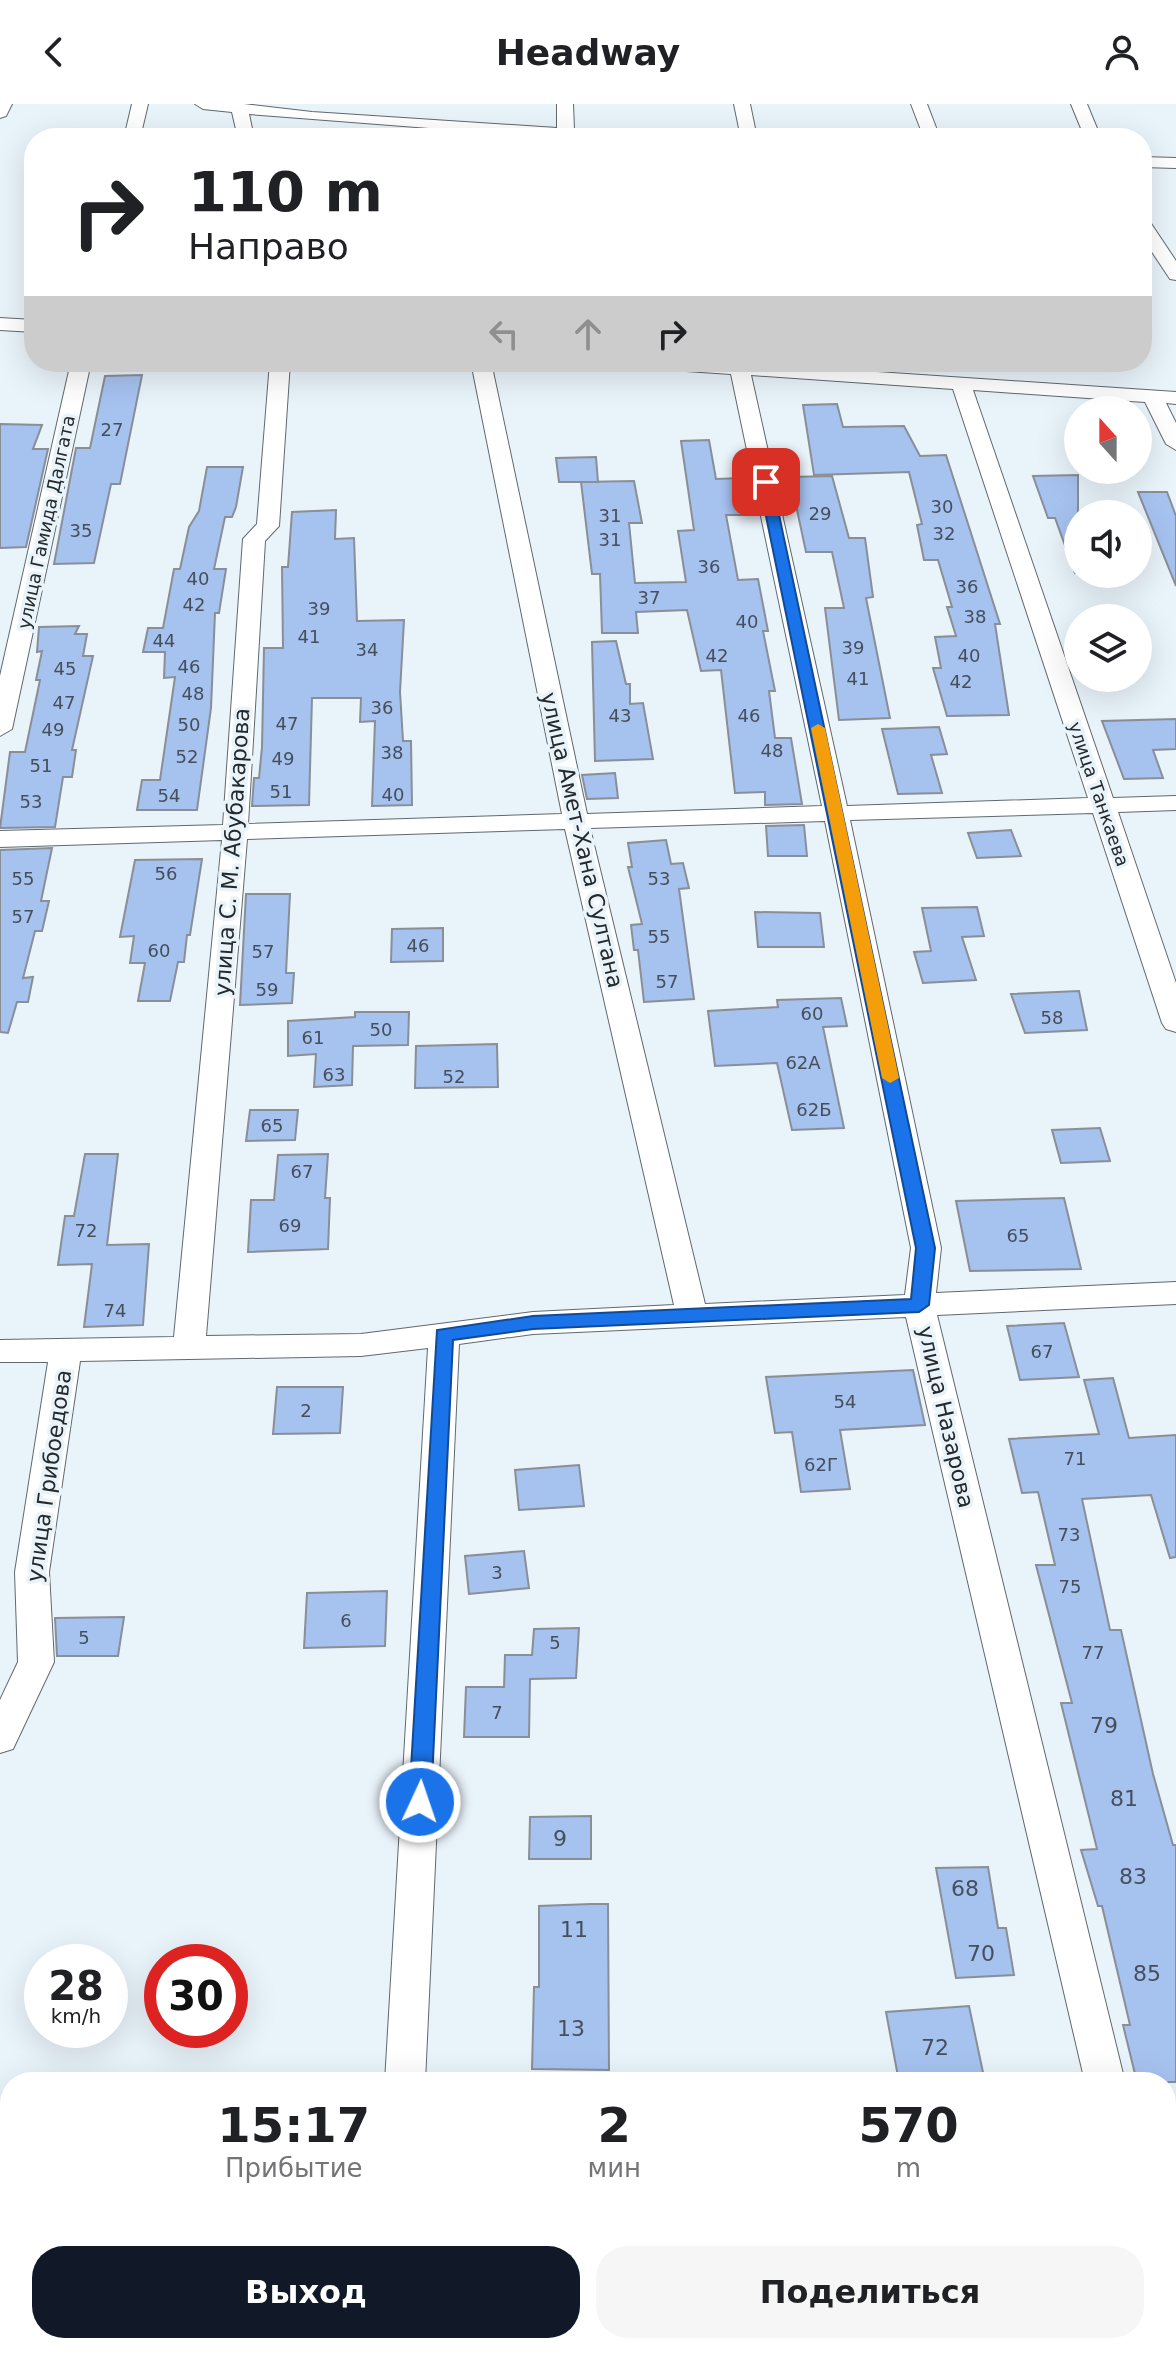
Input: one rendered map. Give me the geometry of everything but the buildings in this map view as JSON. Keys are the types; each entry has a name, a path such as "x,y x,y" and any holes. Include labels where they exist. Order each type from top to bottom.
{"street":[{"path":"0,113 4,104"},
{"path":"134,128 140,104"},
{"path":"203,104 313,110 411,128"},
{"path":"427,128 429,104"},
{"path":"565,104 565,128"},
{"path":"742,104 747,128"},
{"path":"919,104 928,128"},
{"path":"1079,104 1089,128"},
{"path":"239,108 244,128"},
{"path":"1152,162 1176,163"},
{"path":"1152,238 1176,275"},
{"path":"0,324 24,325"},
{"name":"улица Гамида Далгата","path":"0,729 79,372"},
{"name":"улица С. М. Абубакарова","path":"189,1348 235,834 254,539 268,526 279,372"},
{"name":"улица Амет-Хана Султана","path":"483,372 576,821 692,1315"},
{"name":"улица Назарова","path":"740,372 785,565 926,1248 919,1305 1103,2072"},
{"path":"853,372 1053,391 1176,398"},
{"path":"1043,372 1053,391"},
{"name":"улица Танкаева","path":"961,383 1176,1023"},
{"path":"1153,397 1176,444"},
{"path":"0,839 1176,803"},
{"path":"0,1351 361,1345 533,1323 1176,1293"},
{"path":"406,2072 444,1334"},
{"name":"улица Грибоедова","path":"0,1738 36,1662 32,1572 66,1350"}],"slow traffic":[{"path":"818,728 890,1078"}],"route":[{"path":"420,1802 444,1334 533,1323 919,1305 926,1248 766,482"}]}
